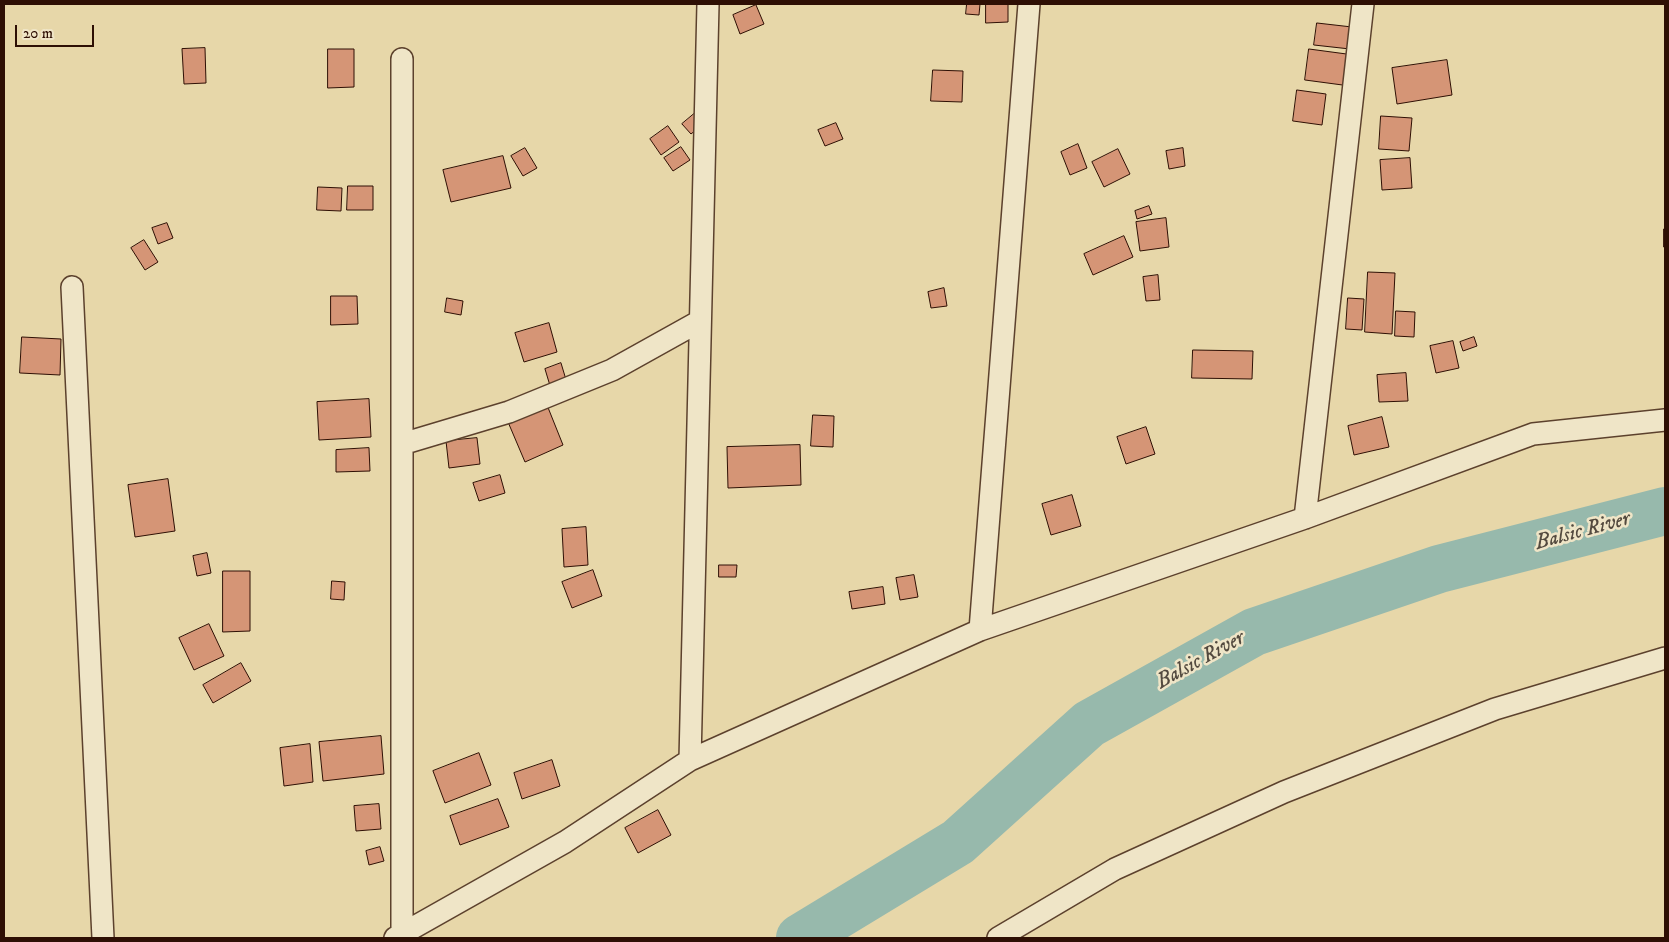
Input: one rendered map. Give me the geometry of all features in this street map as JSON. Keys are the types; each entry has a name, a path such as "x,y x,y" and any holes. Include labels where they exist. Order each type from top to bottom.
{"street":[{"path":"690,760 708,4"},
{"path":"980,630 1029,4"},
{"path":"1306,518 1363,4"},
{"path":"402,59 402,444 398,936 565,842 690,760 980,630 1306,518 1533,434 1665,420"},
{"path":"72,287 103,938"},
{"path":"402,444 509,412 612,370 700,321"},
{"path":"998,938 1115,869 1284,792 1495,709 1665,658"}],"building":[{"path":"967,4 980,4 979,15 966,14"},
{"path":"986,4 1008,4 1008,22 986,23"},
{"path":"756,5 764,24 740,34 733,15"},
{"path":"1317,23 1352,27 1350,49 1314,45"},
{"path":"205,48 206,83 184,84 182,49"},
{"path":"328,49 354,49 354,87 328,88"},
{"path":"1309,49 1354,55 1350,86 1305,80"},
{"path":"1447,60 1452,95 1397,104 1392,68"},
{"path":"933,70 963,71 962,102 931,101"},
{"path":"1297,90 1326,94 1322,125 1293,121"},
{"path":"694,114 703,124 691,134 682,124"},
{"path":"1381,116 1412,118 1409,151 1379,149"},
{"path":"836,123 843,139 825,146 818,130"},
{"path":"668,126 679,142 661,155 650,139"},
{"path":"1078,144 1087,168 1070,175 1061,152"},
{"path":"681,147 690,160 673,171 664,158"},
{"path":"525,148 537,168 523,176 511,156"},
{"path":"1183,148 1185,166 1169,169 1166,151"},
{"path":"1118,149 1130,174 1104,187 1092,162"},
{"path":"503,156 511,188 451,202 443,170"},
{"path":"1410,158 1412,188 1382,190 1380,160"},
{"path":"348,186 373,186 373,210 347,210"},
{"path":"318,187 342,188 341,211 317,210"},
{"path":"1149,206 1152,214 1137,219 1135,211"},
{"path":"1166,218 1169,247 1140,251 1136,222"},
{"path":"167,223 173,238 158,244 152,228"},
{"path":"1665,229 1665,247 1664,247"},
{"path":"1124,236 1133,257 1093,275 1084,254"},
{"path":"144,240 158,262 145,270 131,248"},
{"path":"1368,272 1395,273 1392,334 1365,332"},
{"path":"1158,275 1160,300 1146,301 1143,277"},
{"path":"944,288 947,306 931,308 928,292"},
{"path":"331,296 357,296 358,324 331,325"},
{"path":"447,298 463,301 461,315 445,312"},
{"path":"1348,298 1364,299 1362,330 1346,329"},
{"path":"1396,311 1415,312 1414,337 1395,336"},
{"path":"549,323 557,352 524,362 515,333"},
{"path":"22,337 61,339 60,375 20,373"},
{"path":"1474,337 1477,346 1463,351 1460,342"},
{"path":"1453,341 1459,368 1436,373 1430,346"},
{"path":"1193,350 1253,351 1252,379 1192,378"},
{"path":"561,363 567,383 551,389 545,369"},
{"path":"1406,373 1408,401 1379,402 1377,375"},
{"path":"369,399 371,437 319,440 317,402"},
{"path":"547,405 563,445 525,462 508,422"},
{"path":"813,415 834,416 833,447 811,446"},
{"path":"1382,417 1389,447 1354,455 1348,426"},
{"path":"1146,427 1155,454 1126,464 1117,437"},
{"path":"477,438 480,464 449,468 446,441"},
{"path":"800,445 801,485 728,488 727,447"},
{"path":"369,448 370,471 336,472 336,450"},
{"path":"500,475 505,493 479,501 473,483"},
{"path":"168,479 175,531 135,537 128,485"},
{"path":"1072,495 1081,526 1051,535 1042,504"},
{"path":"586,527 588,565 564,567 562,529"},
{"path":"207,553 211,573 197,576 193,556"},
{"path":"719,565 737,565 736,577 719,577"},
{"path":"593,570 602,596 572,608 562,582"},
{"path":"223,571 250,571 250,631 223,632"},
{"path":"914,575 918,597 900,600 896,578"},
{"path":"332,581 345,582 344,600 331,599"},
{"path":"883,587 885,604 852,609 849,592"},
{"path":"209,624 224,656 194,670 179,638"},
{"path":"241,663 251,681 213,703 203,685"},
{"path":"381,736 384,774 323,781 319,742"},
{"path":"310,744 313,782 284,786 280,748"},
{"path":"479,753 491,785 445,803 433,771"},
{"path":"552,760 560,786 522,799 514,773"},
{"path":"498,799 509,827 460,845 450,816"},
{"path":"379,804 381,829 356,831 354,806"},
{"path":"658,810 671,835 638,853 625,828"},
{"path":"380,847 384,861 369,865 366,851"}],"waterway":[{"name":"Balsic River","path":"800,938 958,842 1089,724 1254,632 1439,569 1665,511"}]}
